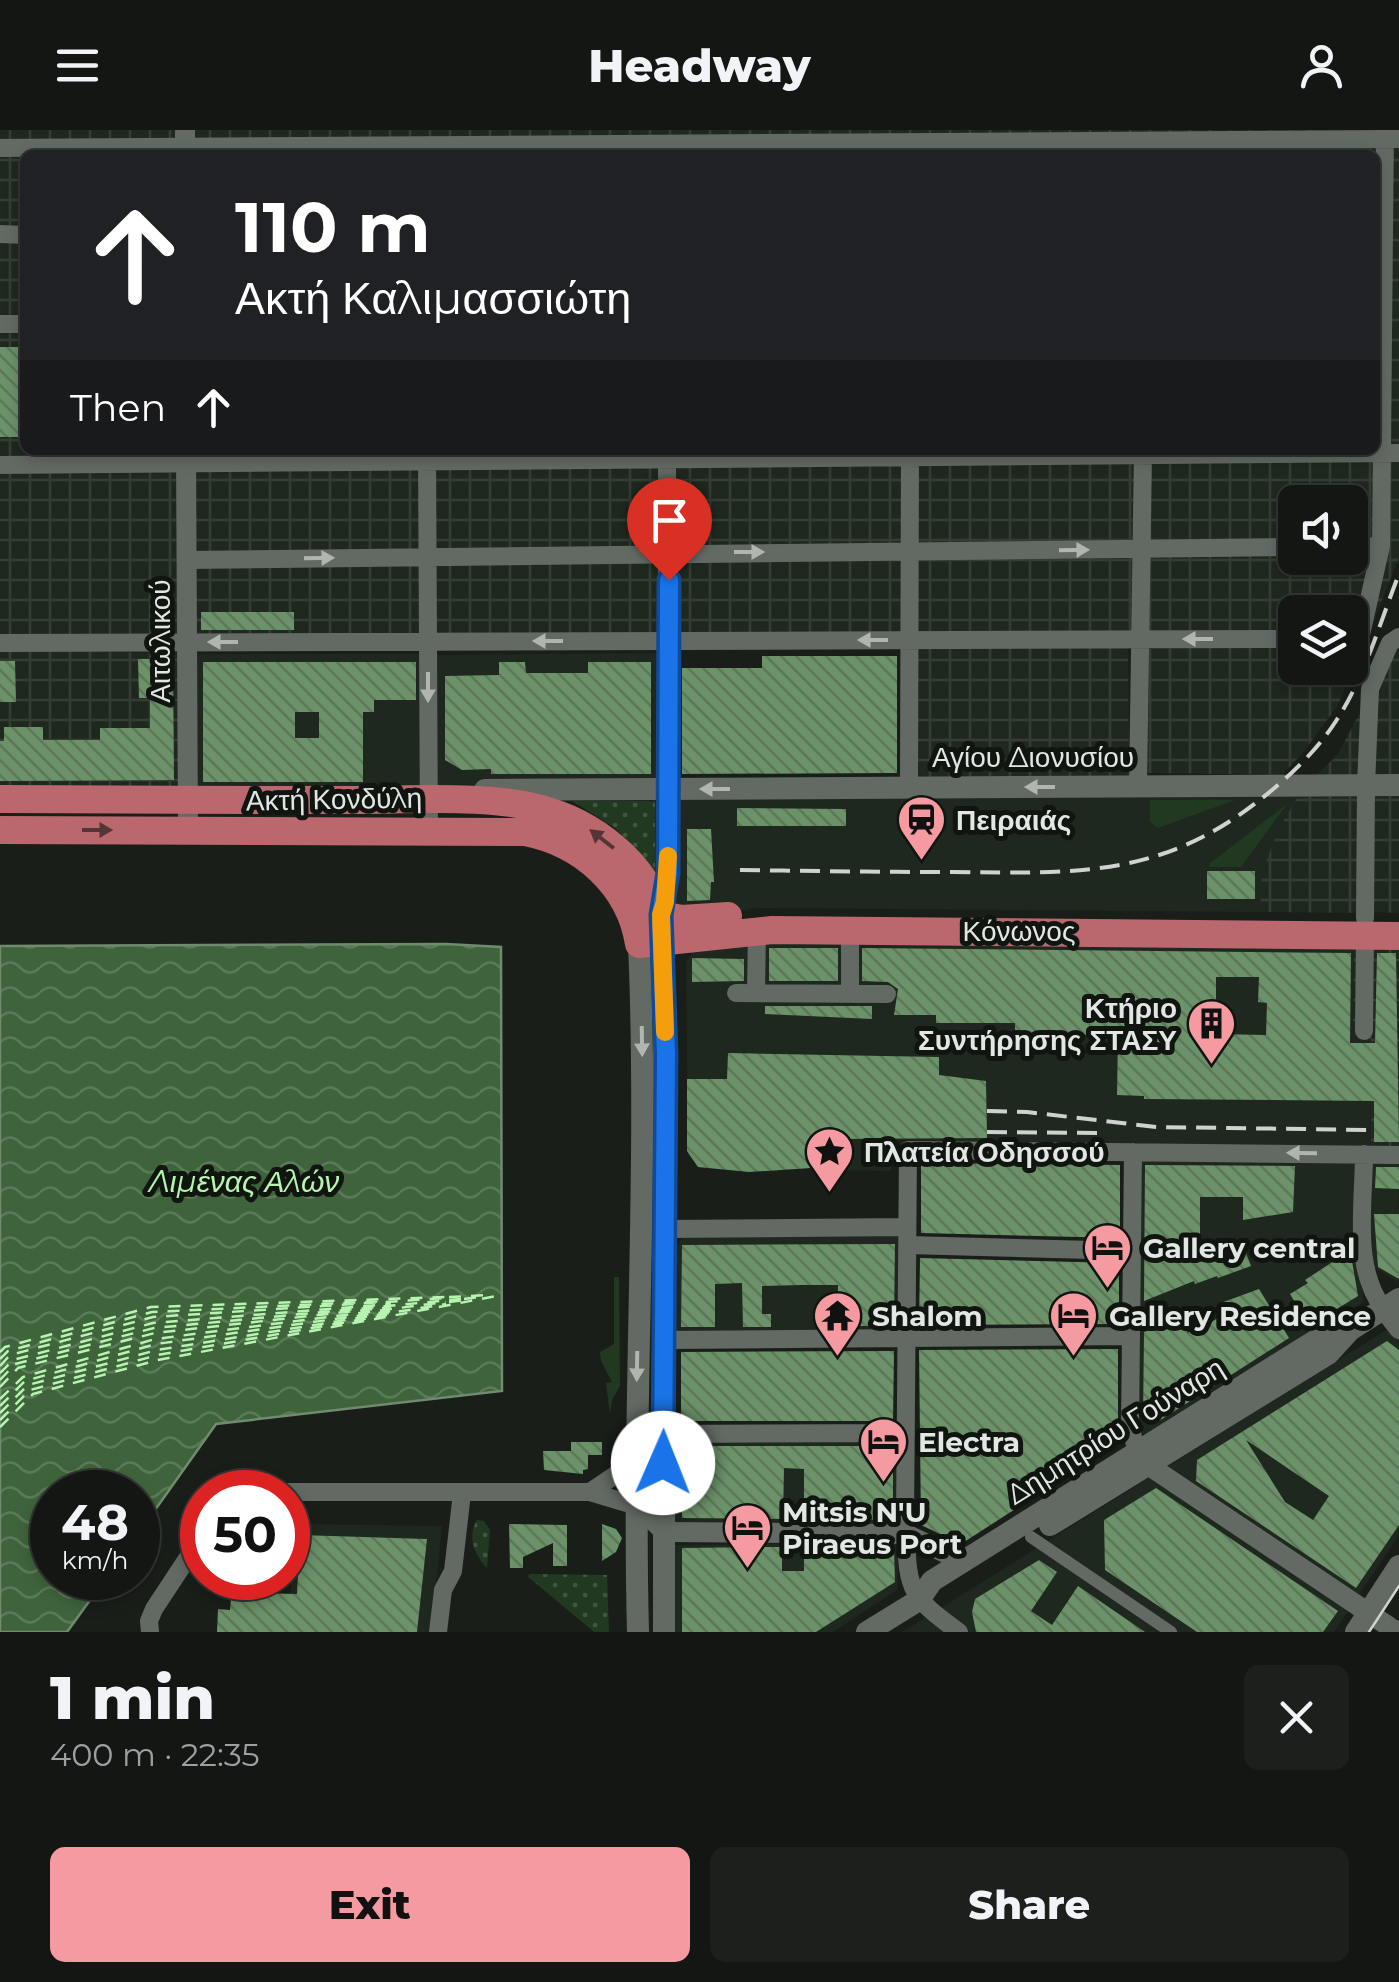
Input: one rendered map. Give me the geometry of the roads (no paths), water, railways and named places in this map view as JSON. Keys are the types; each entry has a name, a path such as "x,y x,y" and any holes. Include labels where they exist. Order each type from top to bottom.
{"main road":[{"name":"Αγίου Διονυσίου","path":"668,790 1399,786"},
{"name":"Ακτή Κονδύλη","path":"0,800 428,800 456,790 668,790"},
{"path":"428,800 524,805 578,822 607,842 650,890 655,933 665,1228 664,1632"},
{"name":"Ακτή Κονδύλη","path":"0,830 525,832 569,846 588,859 655,933"},
{"name":"Κόνωνος","path":"655,933 682,919 769,915 1365,926 1399,936"},
{"name":"Κόνωνος","path":"655,933 1365,926 1399,919"},
{"path":"638,1632 636,1461 642,1068 655,933"},
{"name":"Δημητρίου Γούναρη","path":"867,1632 920,1599 939,1594 1031,1537 1318,1338 1350,1330 1391,1304"},
{"name":"Δημητρίου Γούναρη","path":"920,1599 932,1582 1142,1459"},
{"path":"1363,1622 1399,1566"}],"street":[{"path":"0,148 426,143 557,137 667,143 1148,142 1390,136 1386,318 1391,453 1381,546 1367,595"},
{"path":"0,466 186,457 667,455 668,873 655,933"},
{"path":"908,788 910,455"},
{"path":"1138,787 1143,455"},
{"path":"427,456 429,832"},
{"name":"Αιτωλικού","path":"186,457 188,831"},
{"path":"1368,546 1381,546"},
{"path":"187,560 1278,547"},
{"path":"1364,1031 1370,688 1390,643 1399,637"},
{"path":"0,643 1278,639"},
{"path":"756,994 757,930"},
{"path":"850,930 850,994"},
{"path":"736,993 887,994"},
{"path":"959,1632 920,1599 909,1583 906,1152 910,1149 1399,1154"},
{"path":"1132,1152 1130,1426 1142,1459 1363,1622 1397,1632"},
{"path":"1364,1154 1364,1266 1370,1289 1391,1304 1399,1328"},
{"path":"665,1228 908,1236 1131,1250"},
{"path":"664,1340 1130,1336"},
{"path":"664,1434 906,1433"},
{"path":"590,1492 636,1461"},
{"path":"310,1492 590,1492 637,1506 663,1532 906,1534 964,1562"},
{"path":"438,1632 443,1590 453,1571 462,1493"},
{"path":"1031,1537 1172,1632"},
{"path":"150,1632 154,1609 180,1569"}],"water":[{"name":"Λιμένας Αλών","path":"0,946 501,947 502,1391 216,1424 160,1503 160,1470 30,1470 30,1600 90,1600 67,1632 0,1632"}],"tram line":[{"path":"1369,1632 1399,1586"}],"railway":[{"path":"740,870 1075,871 1148,858 1184,846 1257,802 1319,744 1355,686 1399,574"},
{"path":"987,1111 1156,1127 1371,1130"},
{"path":"987,1132 1102,1133"}],"place":[{"name":"Πειραιάς","path":"921,862"},
{"name":"Κτήριο Συντήρησης ΣΤΑΣΥ","path":"1212,1066"},
{"name":"Πλατεία Οδησσού","path":"829,1194"},
{"name":"Gallery central","path":"1108,1290"},
{"name":"Shalom","path":"837,1358"},
{"name":"Gallery Residence","path":"1074,1358"},
{"name":"Electra","path":"883,1484"},
{"name":"Mitsis N'U Piraeus Port","path":"747,1570"}]}
